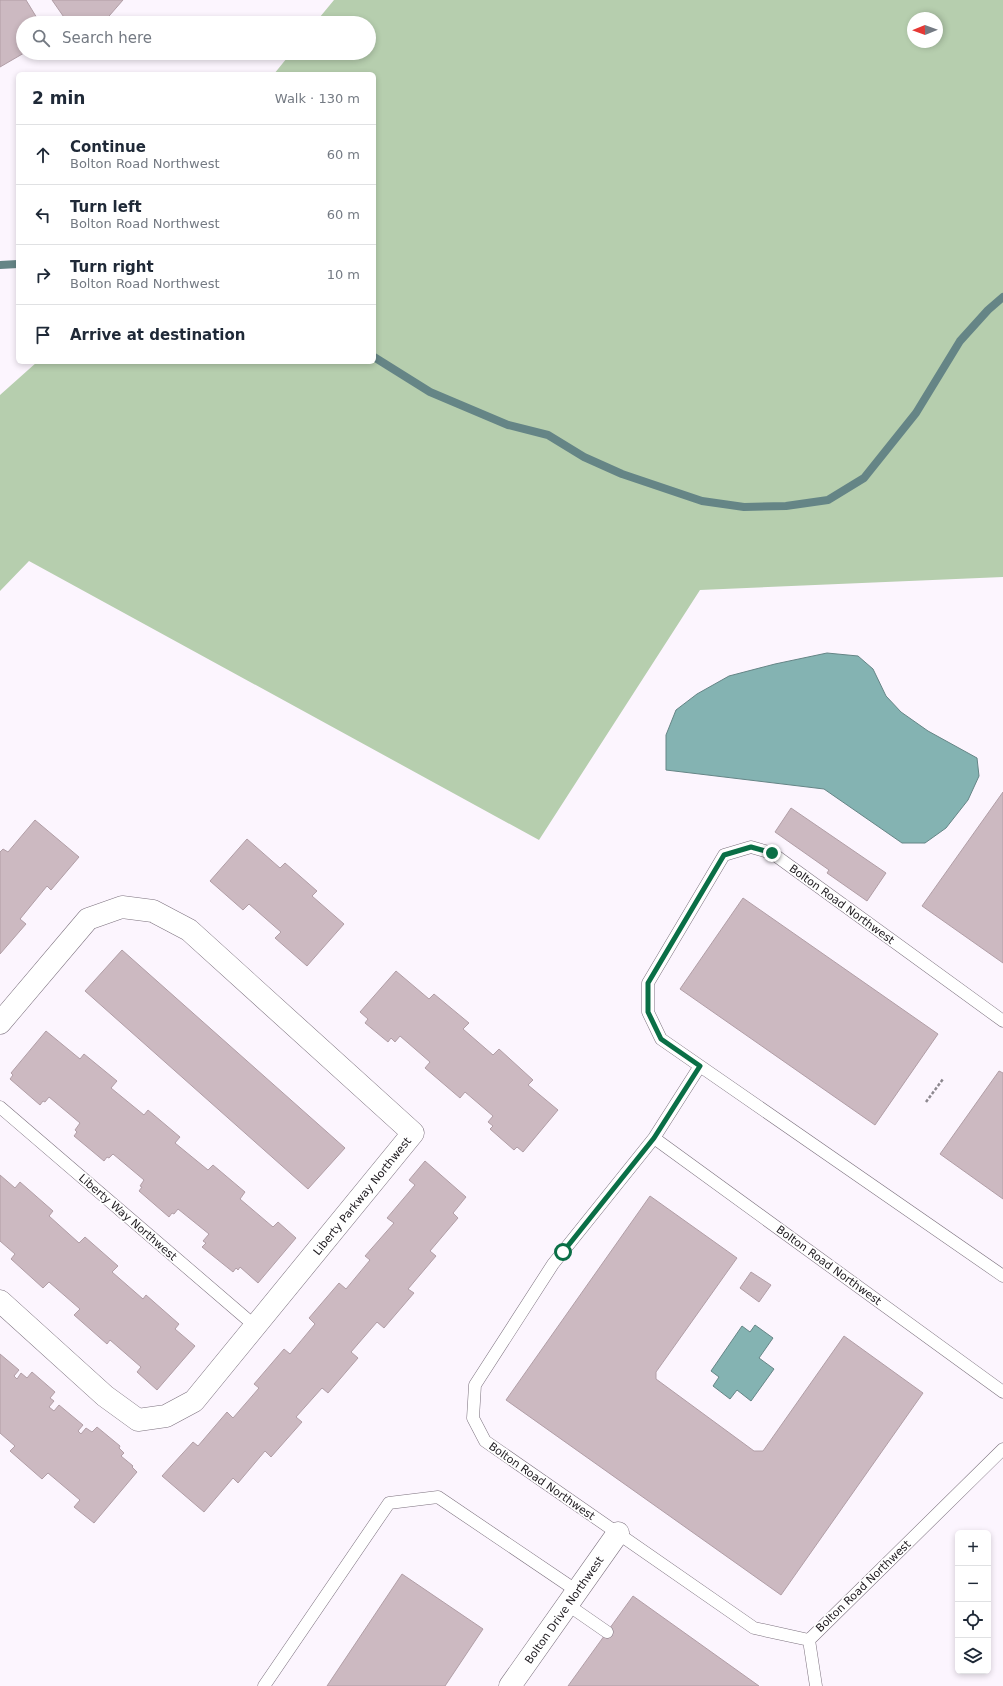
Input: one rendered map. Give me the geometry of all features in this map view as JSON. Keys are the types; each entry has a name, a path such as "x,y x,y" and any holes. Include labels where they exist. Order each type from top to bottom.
{"street":[{"name":"Liberty Parkway Northwest","path":"0,1023 88,919 122,907 153,911 189,930 413,1133 194,1401 166,1416 138,1420 105,1396 0,1301"},
{"name":"Bolton Drive Northwest","path":"510,1686 618,1533"}],"lane":[{"name":"Bolton Road Northwest","path":"1003,1021 772,853 751,847 724,855 648,983 648,1012 661,1039 1003,1276"},
{"name":"Bolton Road Northwest","path":"700,1066 654,1138 553,1264 475,1385 473,1418 485,1441 754,1628 809,1640"},
{"name":"Liberty Way Northwest","path":"0,1107 255,1326"},
{"name":"Bolton Road Northwest","path":"654,1138 1003,1392"},
{"name":"Bolton Road Northwest","path":"809,1640 1003,1449"},
{"path":"264,1686 389,1503 438,1497 573,1598 607,1632"},
{"name":"Bolton Road Northwest","path":"809,1640 816,1686"}],"path":[{"path":"926,1102 943,1079"}],"shaded area":[{"path":"334,0 1003,0 1003,577 700,590 539,840 29,561 0,591 0,395 35,364 376,364 376,72 276,72 285,60 376,60 376,16 321,16"},
{"path":"827,653 858,656 873,669 886,696 901,712 928,731 977,758 979,776 968,800 946,828 925,843 902,843 824,789 666,770 666,735 676,710 697,694 729,676"},
{"path":"755,1325 773,1338 759,1358 774,1369 751,1401 737,1390 730,1399 713,1386 719,1377 711,1371 742,1326 750,1332"}],"building":[{"path":"0,0 26,0 36,16 16,16 16,58 0,67"},
{"path":"52,0 123,0 109,16 63,16"},
{"path":"1003,792 1003,963 922,906"},
{"path":"791,808 886,873 867,901 827,873 829,870 775,832"},
{"path":"35,820 79,857 51,890 47,886 20,919 26,924 0,954 0,852 3,849 8,852"},
{"path":"247,839 280,868 285,863 317,891 312,896 344,924 307,966 275,938 281,932 249,904 243,910 210,881"},
{"path":"743,898 938,1034 875,1125 680,989"},
{"path":"122,950 345,1148 308,1189 85,991"},
{"path":"396,971 429,999 434,994 469,1023 463,1029 493,1055 499,1049 533,1080 528,1085 558,1110 523,1152 517,1147 514,1150 490,1129 493,1126 488,1122 493,1116 465,1092 460,1098 425,1068 430,1062 400,1036 395,1042 391,1038 388,1042 365,1023 368,1019 360,1012"},
{"path":"46,1031 80,1059 84,1054 117,1081 111,1088 144,1115 148,1110 180,1137 175,1143 208,1170 213,1165 245,1192 240,1199 273,1227 278,1222 296,1238 258,1283 240,1267 238,1270 236,1268 233,1272 202,1247 206,1243 203,1241 209,1234 178,1209 169,1217 139,1191 144,1180 113,1154 109,1158 107,1157 104,1161 74,1136 77,1132 75,1130 80,1123 49,1097 40,1105 10,1079 13,1075 11,1073"},
{"path":"999,1071 1003,1073 1003,1199 940,1154"},
{"path":"425,1161 466,1197 453,1213 458,1218 430,1251 436,1256 408,1289 414,1293 384,1328 377,1322 351,1352 358,1358 328,1393 322,1388 296,1417 302,1422 271,1457 265,1451 238,1483 233,1478 204,1512 162,1476 193,1442 198,1446 227,1412 233,1418 259,1388 254,1384 284,1349 290,1354 315,1324 309,1318 339,1283 346,1289 370,1260 365,1256 394,1223 387,1218 415,1185 409,1180"},
{"path":"0,1175 15,1188 20,1182 53,1211 49,1216 79,1243 85,1237 118,1266 112,1272 143,1299 146,1295 179,1324 175,1329 195,1346 157,1390 137,1372 141,1367 110,1340 107,1344 74,1315 80,1309 49,1282 43,1288 11,1259 15,1254 0,1241"},
{"path":"650,1196 737,1258 656,1372 656,1379 754,1451 763,1451 844,1336 923,1393 781,1595 506,1400"},
{"path":"751,1272 771,1285 759,1302 740,1288"},
{"path":"0,1354 19,1370 14,1376 17,1379 21,1373 27,1378 32,1372 55,1392 50,1398 54,1401 49,1407 54,1411 59,1405 83,1425 78,1431 81,1434 86,1428 92,1432 97,1427 120,1446 119,1448 124,1453 121,1456 133,1466 132,1467 137,1472 94,1523 74,1507 80,1500 48,1473 42,1479 10,1451 15,1446 0,1433"},
{"path":"402,1574 483,1629 445,1686 327,1686"},
{"path":"633,1596 759,1686 568,1686"}],"waterway":[{"path":"0,265 16,264"},
{"path":"376,358 430,392 508,425 548,435 584,457 622,474 702,501 744,507 786,506 828,500 864,478 916,413 960,341 988,310 1003,297"}],"route":[{"path":"563,1252 654,1138 700,1066 661,1039 648,1012 648,983 724,855 751,847 772,853"}]}
